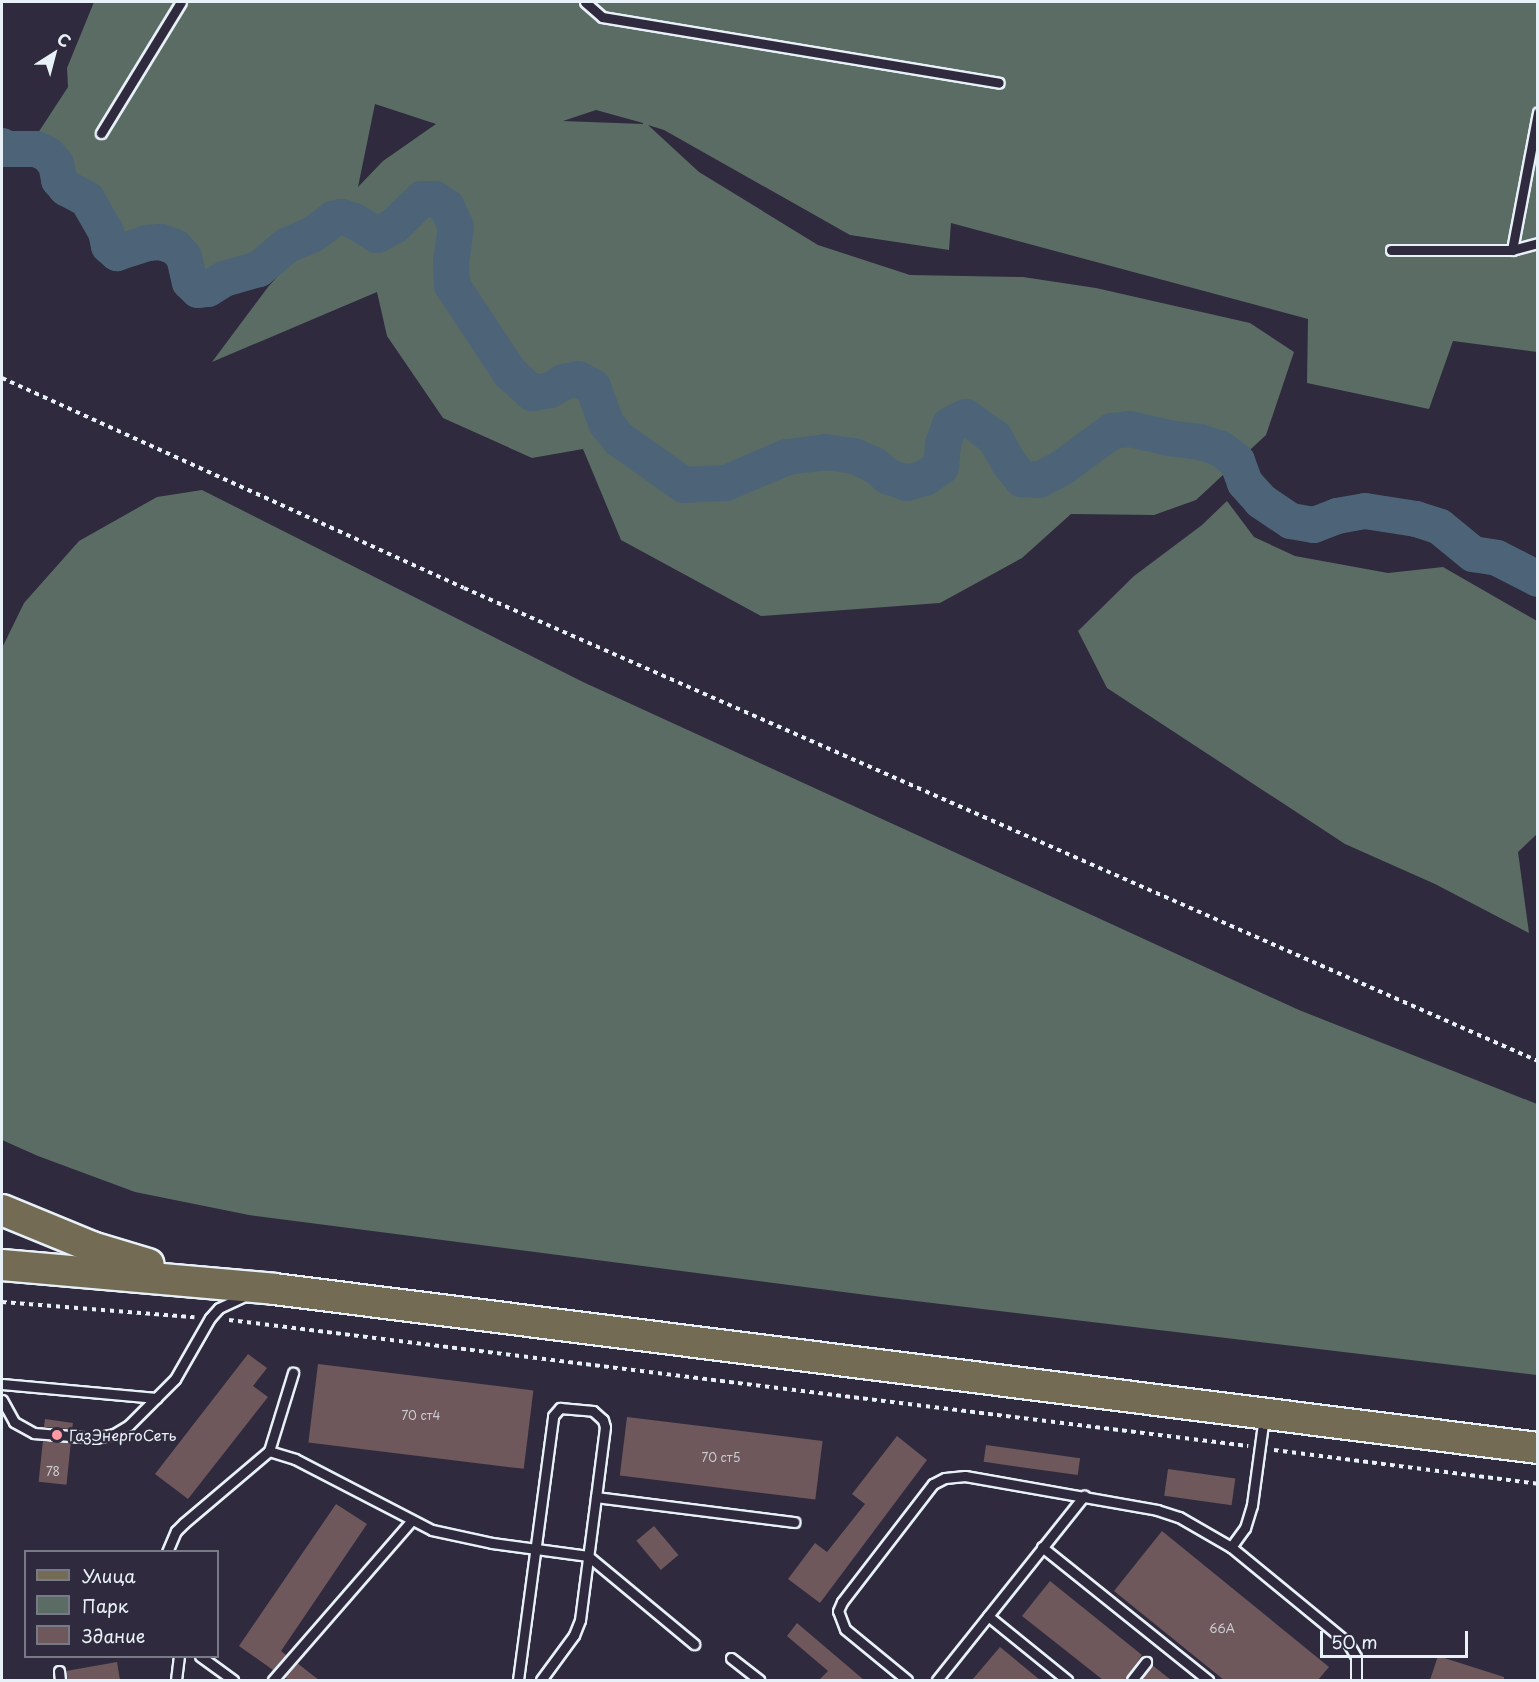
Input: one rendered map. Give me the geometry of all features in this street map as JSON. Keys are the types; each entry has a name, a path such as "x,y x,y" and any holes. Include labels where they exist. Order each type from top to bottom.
{"main road":[{"path":"2,1210 81,1243 142,1263 274,1289"},
{"path":"2,1265 274,1289 1538,1448"}],"lane":[{"path":"101,133 181,2"},
{"path":"585,2 602,17 999,83"},
{"path":"1512,250 1538,112"},
{"path":"1391,250 1512,250 1538,243"},
{"path":"2,1400 14,1422 34,1433 94,1438 114,1434 129,1425 186,1363 210,1318 219,1308 235,1299 274,1289"},
{"path":"167,1550 176,1531 184,1522 268,1451 293,1373"},
{"path":"2,1384 156,1398"},
{"path":"518,1680 553,1416 560,1408 593,1411 603,1420 604,1427 580,1620 574,1635 541,1680"},
{"path":"1231,1547 1249,1519 1264,1414"},
{"path":"268,1451 310,1467 432,1530 535,1549 588,1556 694,1644"},
{"path":"907,1680 844,1629 838,1611 842,1602 933,1484 945,1478 965,1476 1084,1496 1179,1517 1231,1547 1348,1643 1356,1657 1356,1680"},
{"path":"937,1680 1084,1496"},
{"path":"596,1497 794,1522"},
{"path":"273,1680 411,1521"},
{"path":"1042,1547 1208,1680"},
{"path":"988,1616 1066,1680"},
{"path":"176,1680 179,1658"},
{"path":"203,1658 233,1680"},
{"path":"731,1658 759,1680"},
{"path":"1132,1680 1146,1662"}],"path":[{"path":"2,378 464,588 1538,1061"},
{"path":"2,1302 210,1318 1260,1448 1538,1485"}],"green space":[{"path":"94,2 1537,2 1537,352 1453,341 1429,409 1307,383 1308,319 951,223 949,250 850,235 664,130 648,125 699,172 818,245 910,275 1023,277 1096,288 1250,323 1294,352 1266,435 1196,500 1154,515 1071,514 1022,558 940,603 761,616 621,540 583,449 532,458 443,418 387,336 377,292 212,362 268,287 337,210 311,219 206,279 180,242 164,234 122,239 102,199 72,176 72,165 36,136 68,87 67,68","holes":["375,104 436,124 383,161 358,187","596,110 643,123 643,124 563,121"]},
{"path":"202,490 583,682 1299,1010 1537,1104 1537,1375 882,1297 249,1215 135,1192 2,1140 2,648 24,603 79,541 157,497"},
{"path":"1227,501 1254,537 1295,556 1388,573 1443,567 1537,621 1537,834 1518,852 1529,933 1435,884 1345,844 1107,688 1078,631 1134,576 1202,525"}],"building":[{"path":"248,1354 267,1368 253,1386 268,1397 188,1499 155,1474"},
{"path":"318,1364 533,1390 524,1469 308,1442"},
{"path":"627,1417 823,1441 815,1500 620,1476"},
{"path":"45,1419 73,1423 72,1429 44,1427"},
{"path":"897,1436 927,1460 820,1603 788,1579 815,1543 827,1552 865,1504 852,1494"},
{"path":"43,1440 71,1443 66,1485 39,1482"},
{"path":"986,1445 1080,1458 1078,1475 984,1462"},
{"path":"1168,1469 1235,1478 1232,1505 1164,1496"},
{"path":"336,1504 367,1524 281,1651 286,1655 273,1670 239,1646"},
{"path":"654,1526 678,1555 661,1570 636,1541"},
{"path":"1162,1531 1329,1667 1318,1680 1224,1680 1114,1591"},
{"path":"1050,1581 1142,1655 1125,1680 1103,1680 1022,1616"},
{"path":"797,1623 864,1680 819,1680 828,1671 787,1636"},
{"path":"1000,1647 1040,1680 972,1680"},
{"path":"1438,1656 1504,1677 1504,1680 1430,1680"},
{"path":"117,1662 120,1680 67,1680 66,1671"},
{"path":"297,1663 319,1680 289,1680 284,1677"},
{"path":"1152,1665 1171,1680 1140,1680"}],"waterway":[{"path":"2,146 5,149 36,149 47,154 56,164 59,180 66,188 87,199 106,232 109,246 117,253 147,243 161,242 175,247 184,257 190,282 198,290 208,289 224,279 259,269 288,245 312,235 333,219 342,217 354,221 377,235 394,226 422,199 435,199 447,207 456,227 451,263 452,285 510,373 532,393 550,390 564,382 578,379 593,387 606,423 619,439 684,485 726,483 787,457 825,452 854,456 874,465 889,477 907,483 925,478 941,467 943,444 950,425 966,417 995,438 1009,463 1022,479 1039,480 1063,467 1112,431 1130,429 1168,438 1200,442 1221,449 1237,461 1245,483 1261,501 1291,521 1314,525 1337,516 1365,511 1416,519 1440,527 1473,554 1497,558 1538,579"}],"place":[{"name":"ГазЭнергоСеть","path":"57,1435"}]}
